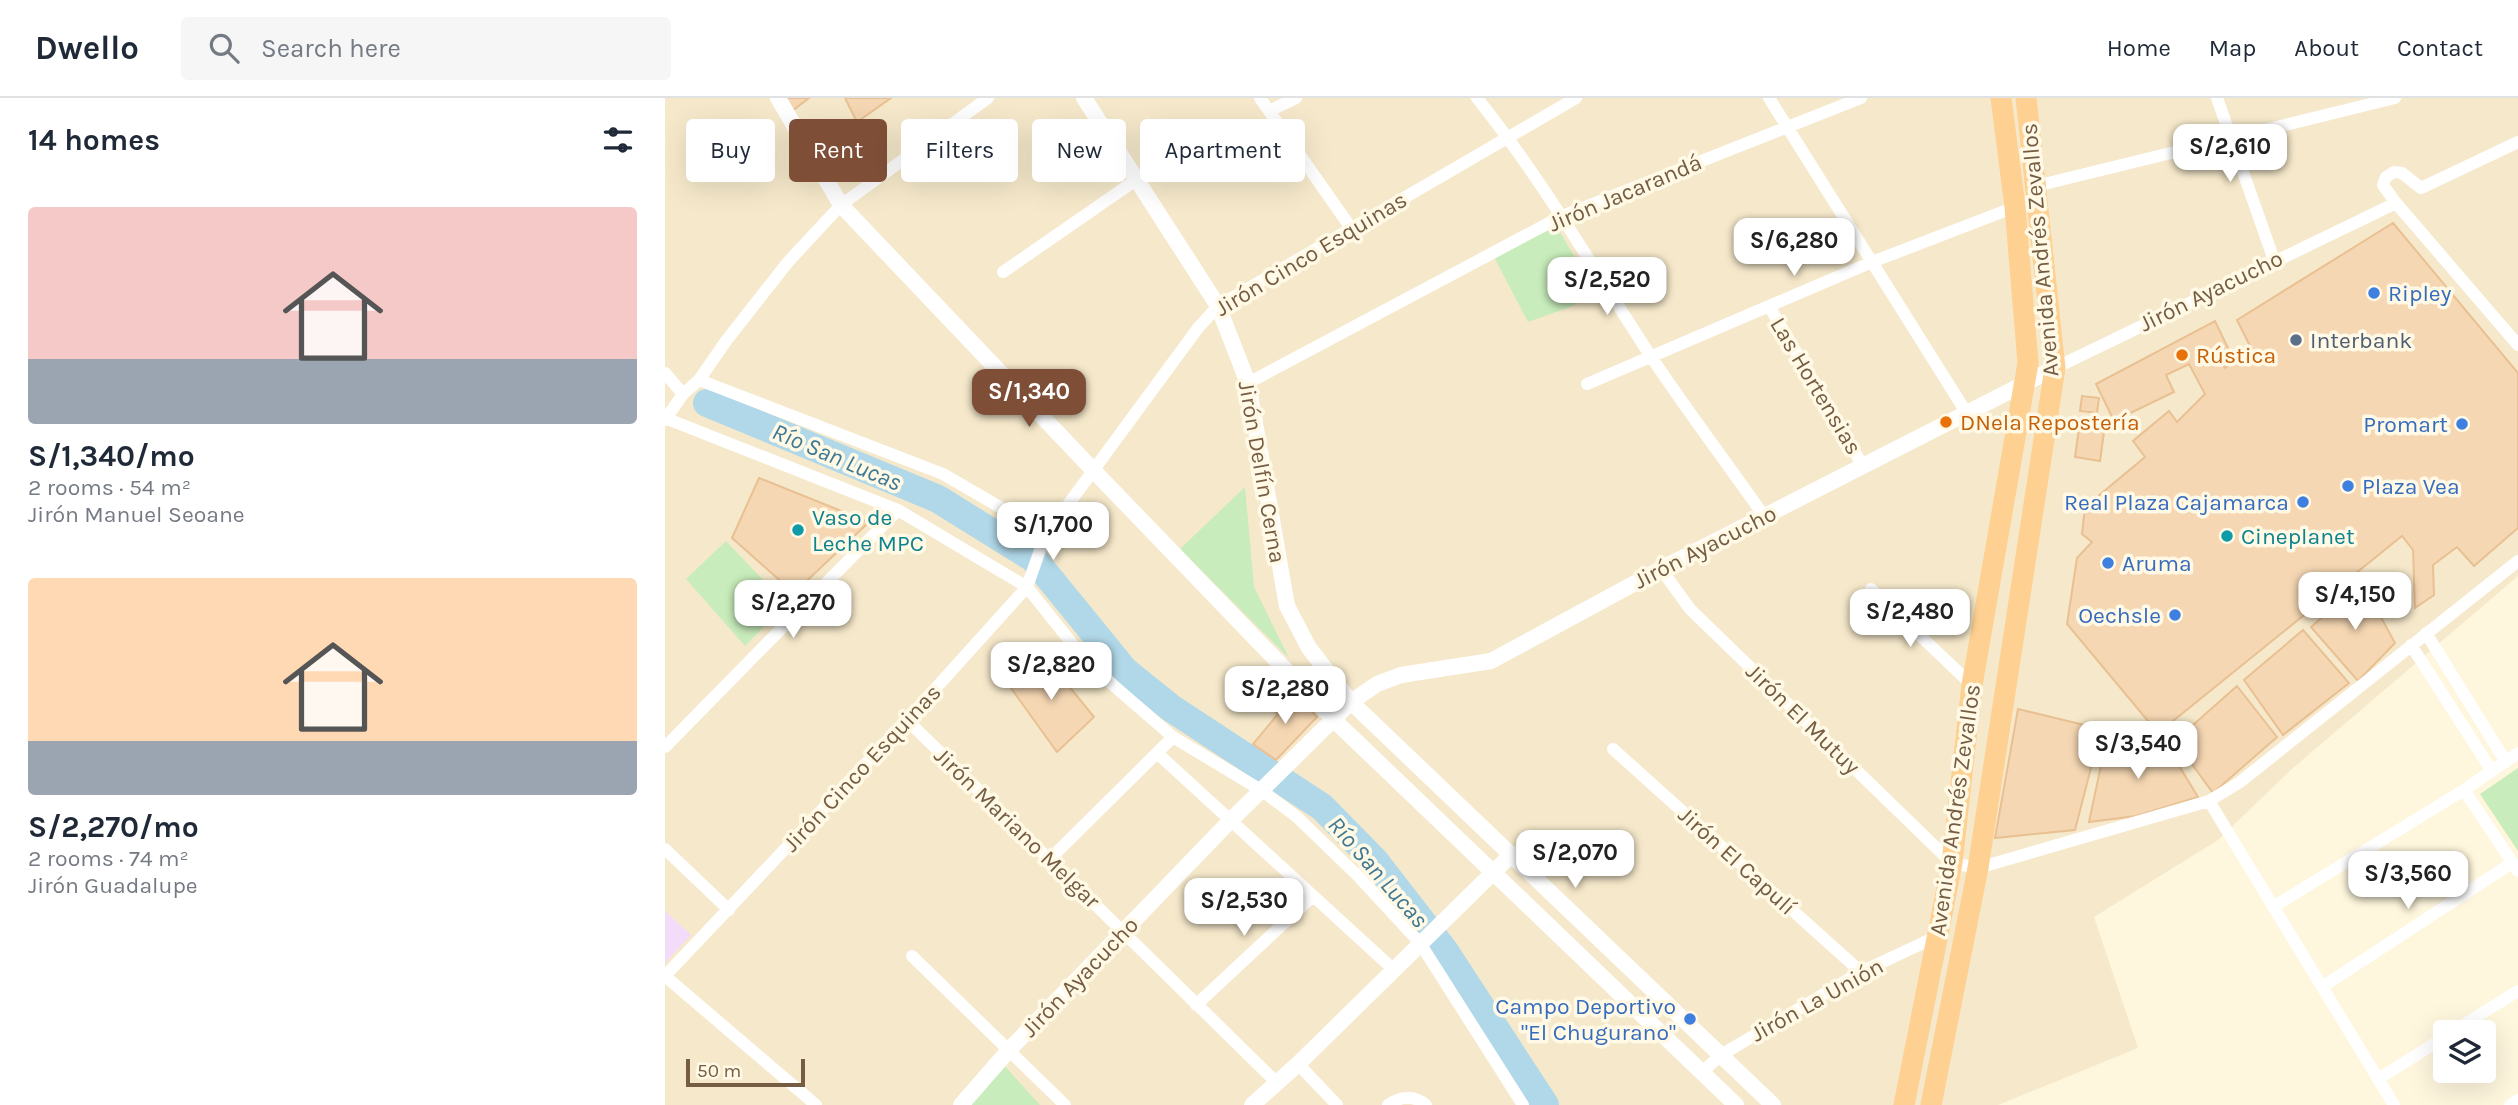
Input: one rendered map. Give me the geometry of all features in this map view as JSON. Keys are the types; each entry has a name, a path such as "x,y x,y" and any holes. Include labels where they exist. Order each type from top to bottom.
{"highway":[{"name":"Avenida Andrés Zevallos","path":"1904,1105 1952,863 1972,685 2028,363 2015,208 2001,98"},
{"name":"Avenida Andrés Zevallos","path":"1931,1105 1978,868 2055,368 2026,98"}],"street":[{"path":"778,98 841,205 1094,471 1333,719 1495,871 1736,1105"},
{"path":"988,98 841,205 788,262 699,380 683,394 665,419 898,510 1027,587 1082,656 1173,737 1265,785 1424,939 1523,1105"},
{"name":"Jirón Delfín Cerna","path":"1084,98 1218,306 1248,383 1287,606 1309,648 1351,702 1773,1105"},
{"path":"1260,98 1351,228"},
{"path":"1269,111 1296,98"},
{"path":"1477,98 1509,137 1651,356 1764,516"},
{"name":"Jirón Cinco Esquinas","path":"665,976 907,720 1027,587 1044,538 1198,328 1218,306 1576,98"},
{"path":"1769,98 1966,412"},
{"name":"Jirón Jacarandá","path":"1248,383 1562,216 1861,98"},
{"path":"2217,98 2274,260"},
{"path":"2036,186 2395,98"},
{"path":"2518,142 2421,188 2402,173 2395,172 2386,177 2383,184 2396,203 2518,345"},
{"path":"1003,272 1136,180"},
{"name":"Jirón Ayacucho","path":"961,1105 1009,1050 1265,785 1351,702 1377,684 1401,675 1491,661 1661,569 2026,381 2396,203"},
{"path":"1587,384 1872,262 2015,208"},
{"name":"Las Hortensias","path":"1769,306 1863,466"},
{"path":"665,373 683,394"},
{"path":"699,380 943,474 1001,508 1044,538"},
{"path":"665,747 898,510"},
{"path":"1952,863 1978,868 2209,801 2240,782 2518,561"},
{"name":"Jirón El Mutuy","path":"1661,569 1690,609 1952,863"},
{"path":"1871,589 1972,685"},
{"path":"2425,633 2506,762"},
{"path":"2410,645 2492,771"},
{"name":"Jirón Mariano Melgar","path":"907,720 1277,1083"},
{"path":"1050,859 1173,737"},
{"name":"Jirón El Capulí","path":"1613,749 1861,972"},
{"path":"1157,753 1393,969"},
{"path":"2273,907 2464,790 2518,753"},
{"path":"2322,987 2515,867 2464,790"},
{"path":"2209,801 2394,1105"},
{"path":"665,849 729,910"},
{"path":"1252,1105 1299,1064 1512,854"},
{"path":"1196,1005 1313,896"},
{"name":"Jirón La Unión","path":"1702,1072 1721,1055 1861,972 1938,936"},
{"path":"912,956 1065,1105"},
{"path":"665,976 816,1105"},
{"path":"2471,1020 2518,991"},
{"path":"2378,1079 2433,1045"},
{"path":"1299,1064 1336,1105"},
{"path":"1388,1105 1404,1098 1413,1098 1426,1105"},
{"path":"2510,1105 2518,1100"}],"shaded area":[{"path":"665,98 2518,98 2518,576 2293,768 2218,840 2094,917 2138,1048 1998,1105 665,1105"},
{"path":"665,911 691,935 665,963"}],"green space":[{"path":"1556,226 1597,293 1570,307 1528,322 1494,257"},
{"path":"1245,487 1254,587 1289,658 1180,549"},
{"path":"726,541 786,604 745,646 686,579"},
{"path":"2518,768 2518,851 2480,794"},
{"path":"1002,1063 1040,1105 967,1105"}],"building":[{"path":"784,98 809,98 792,111"},
{"path":"845,98 891,98 861,119 856,119"},
{"path":"2393,223 2518,373 2518,528 2474,566 2457,547 2433,565 2434,595 2415,608 2413,550 2402,536 2158,733 2067,624 2077,558 2092,542 2082,534 2085,507 2145,457 2133,441 2169,411 2177,422 2205,394 2189,364 2166,375 2174,392 2114,421 2096,384 2215,321 2229,350 2218,356 2225,368 2251,348 2237,320"},
{"path":"2082,396 2099,398 2097,413 2080,411"},
{"path":"2079,428 2104,432 2100,461 2075,457"},
{"name":"Vaso de Leche MPC","path":"759,478 869,522 794,593 732,538"},
{"path":"2362,582 2395,643 2358,681 2311,627"},
{"path":"2303,630 2349,683 2283,735 2244,680"},
{"path":"1042,653 1094,717 1057,752 1008,684"},
{"path":"2237,686 2277,737 2213,793 2175,741"},
{"path":"1292,690 1317,717 1276,760 1253,744 1278,714 1273,710"},
{"path":"2018,709 2101,729 2075,830 1995,838"},
{"path":"2107,737 2167,746 2198,797 2136,816 2089,822"}],"waterway":[{"name":"Río San Lucas","path":"707,403 938,499 1033,558 1125,671 1171,708 1322,807 1375,861 1444,950 1545,1105"}],"place":[{"name":"Ripley","path":"2374,293"},
{"name":"Interbank","path":"2296,340"},
{"name":"Rústica","path":"2182,355"},
{"name":"DNela Repostería","path":"1946,422"},
{"name":"Promart","path":"2462,424"},
{"name":"Plaza Vea","path":"2348,486"},
{"name":"Real Plaza Cajamarca","path":"2303,502"},
{"name":"Vaso de Leche MPC","path":"798,530"},
{"name":"Cineplanet","path":"2227,536"},
{"name":"Aruma","path":"2108,563"},
{"name":"Oechsle","path":"2175,615"},
{"name":"Campo Deportivo \"El Chugurano\"","path":"1690,1019"}]}
